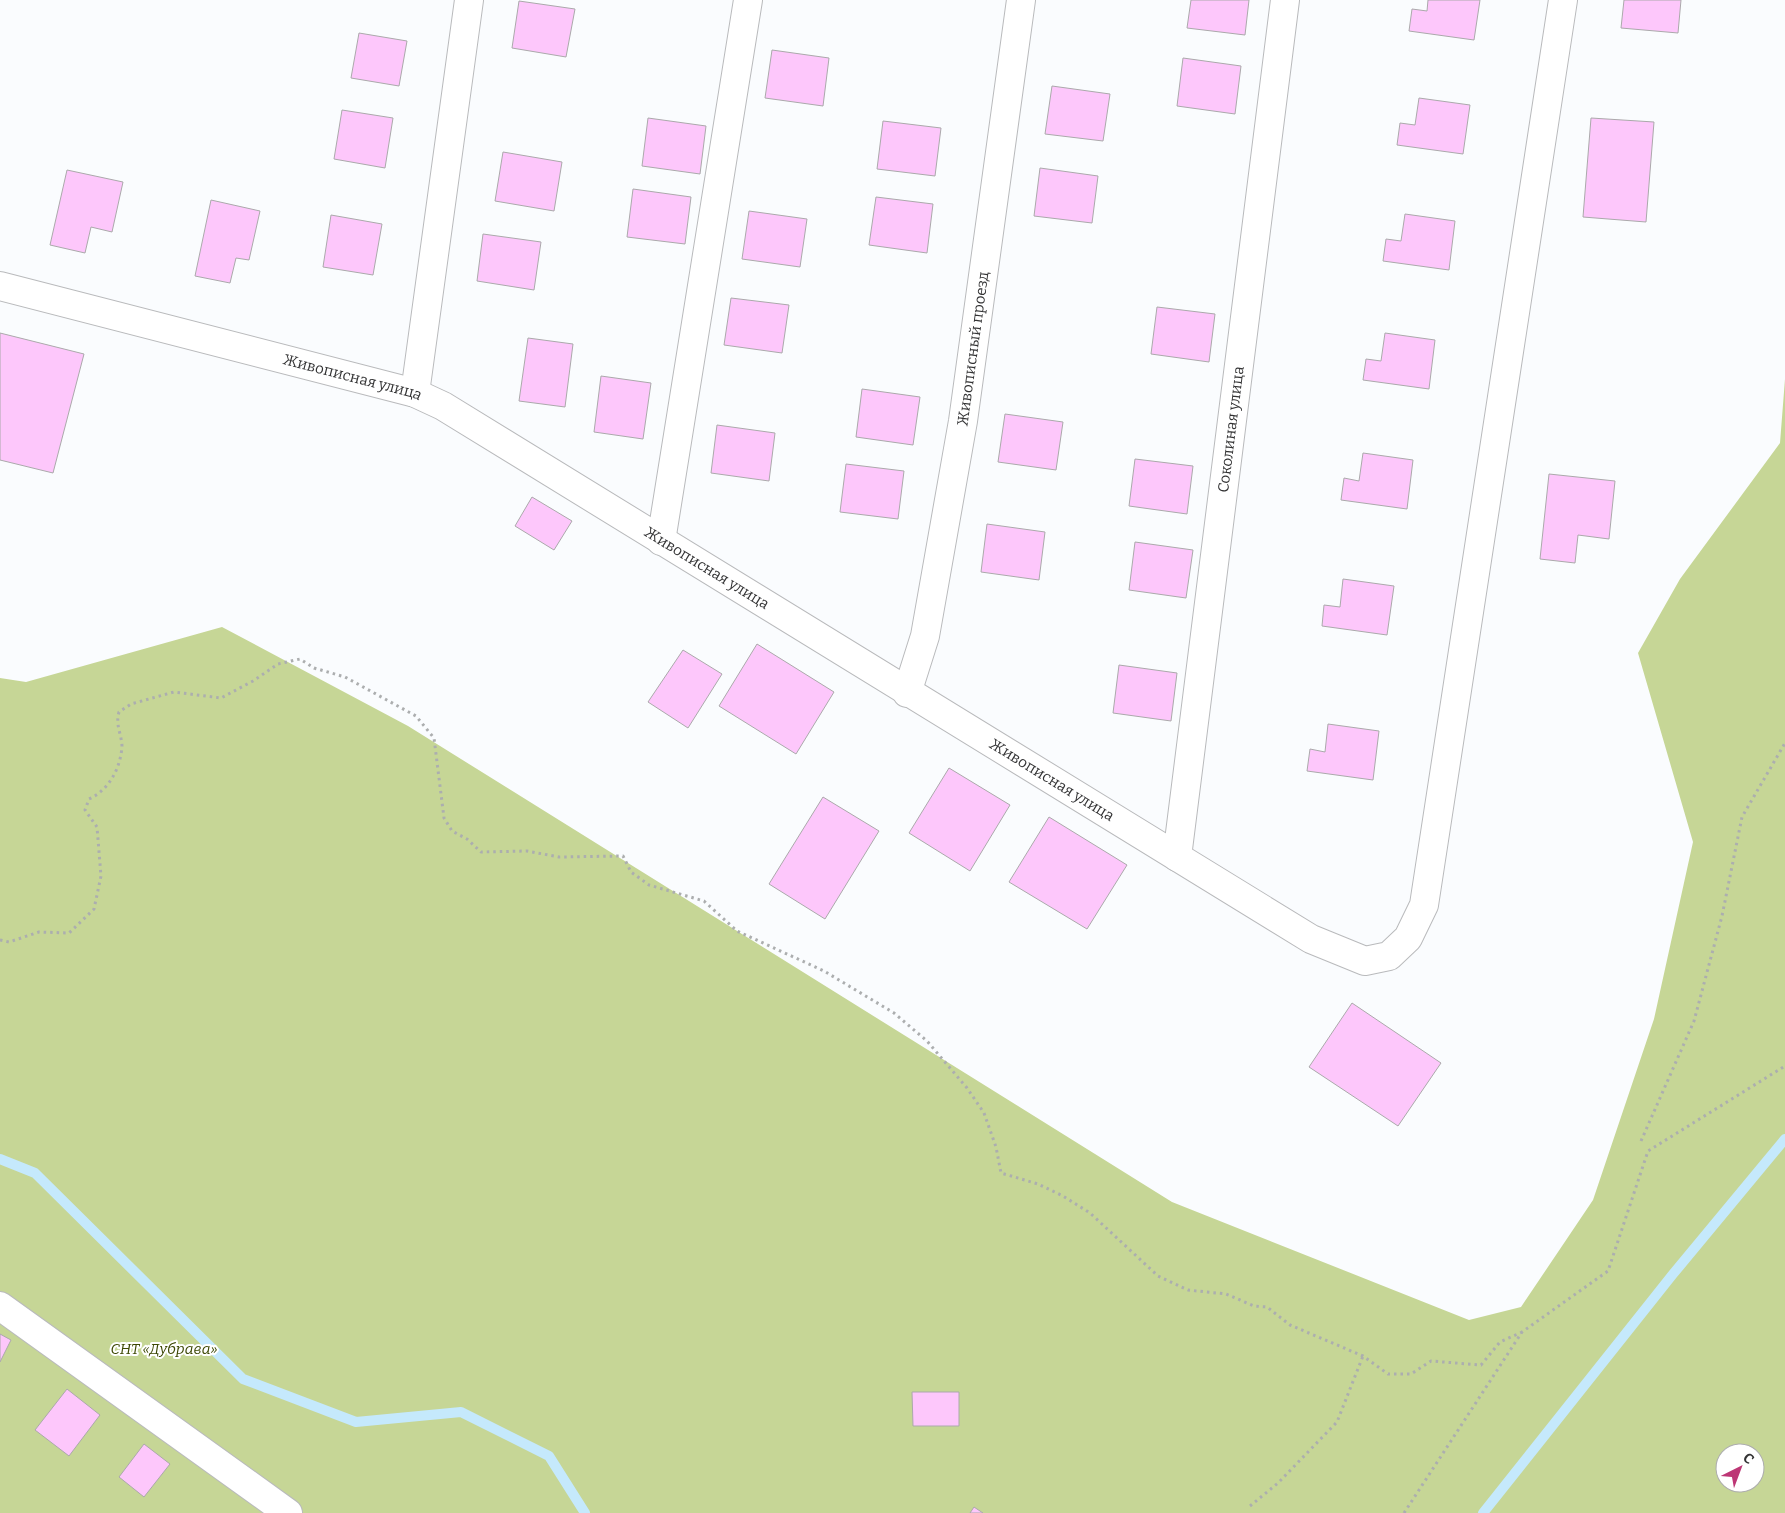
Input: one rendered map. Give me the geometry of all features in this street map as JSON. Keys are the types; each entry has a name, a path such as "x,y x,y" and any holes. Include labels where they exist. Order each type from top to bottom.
{"street":[{"path":"415,393 468,0"},
{"path":"661,541 748,0"},
{"name":"Живописный проезд","path":"907,693 925,636 963,421 1021,0"},
{"name":"Соколиная улица","path":"1177,858 1284,0"},
{"name":"Живописная улица","path":"0,286 415,393 443,406 907,693 1311,939 1366,961 1389,956 1408,938 1424,905 1563,0"},
{"path":"0,1306 288,1513"}],"path":[{"path":"0,940 9,942 39,932 69,933 94,910 101,876 97,827 85,810 89,798 99,794 111,781 116,768 122,746 118,726 119,712 131,704 174,692 221,698 253,681 278,664 300,659 314,668 345,677 416,716 434,738 444,818 452,830 467,839 481,852 527,851 559,857 623,856 631,872 649,885 704,901 737,931 824,971 894,1013 927,1041 967,1088 984,1113 996,1147 1001,1174 1038,1184 1090,1213 1158,1276 1188,1290 1226,1294 1254,1306 1267,1307 1290,1325 1363,1356 1388,1374 1411,1374 1431,1362 1482,1365 1500,1342 1522,1332 1608,1271 1648,1152 1785,1066"},
{"path":"1641,1141 1694,1021 1722,916 1742,817 1785,743"},
{"path":"1404,1513 1522,1332"},
{"path":"1250,1506 1278,1482 1337,1422 1363,1356"}],"green space":[{"name":"СНТ «Дубрава»","path":"1785,379 1785,1513 0,1513 0,678 26,682 222,627 408,726 1172,1202 1469,1320 1521,1307 1593,1200 1654,1019 1693,842 1638,653 1680,579 1780,443"}],"building":[{"path":"1191,0 1249,0 1245,35 1187,28"},
{"path":"1428,0 1480,0 1474,40 1409,31 1412,9 1427,11"},
{"path":"1624,0 1681,0 1678,33 1621,28"},
{"path":"519,1 575,9 566,57 512,48"},
{"path":"359,33 407,41 399,86 351,78"},
{"path":"772,50 829,58 823,106 765,98"},
{"path":"1183,58 1241,66 1235,114 1177,106"},
{"path":"1052,86 1110,94 1103,141 1045,134"},
{"path":"1419,98 1470,105 1463,154 1397,145 1400,123 1415,125"},
{"path":"342,110 393,118 385,168 334,159"},
{"path":"648,118 706,126 700,174 642,166"},
{"path":"1591,118 1654,122 1646,222 1583,217"},
{"path":"883,121 941,128 935,176 877,169"},
{"path":"503,152 562,162 554,211 495,201"},
{"path":"1040,168 1098,176 1092,223 1034,216"},
{"path":"67,170 123,182 112,232 91,227 85,253 50,245"},
{"path":"633,189 691,197 685,244 627,237"},
{"path":"876,197 933,204 927,253 869,245"},
{"path":"211,200 260,211 249,260 236,258 230,283 195,276"},
{"path":"749,211 807,219 800,267 742,259"},
{"path":"1405,214 1455,221 1449,270 1383,261 1386,239 1401,241"},
{"path":"331,215 382,224 373,275 323,267"},
{"path":"483,234 541,242 534,290 477,281"},
{"path":"731,298 789,305 782,353 724,345"},
{"path":"1157,307 1215,314 1209,362 1151,354"},
{"path":"0,333 84,354 53,473 0,460"},
{"path":"1385,333 1435,340 1429,389 1363,380 1366,359 1381,361"},
{"path":"528,338 573,344 565,407 519,401"},
{"path":"601,376 651,383 643,439 594,432"},
{"path":"862,389 920,397 913,445 856,437"},
{"path":"1005,414 1063,422 1056,470 998,462"},
{"path":"717,425 775,433 769,481 711,473"},
{"path":"1363,453 1413,460 1407,509 1341,500 1344,478 1359,481"},
{"path":"1135,459 1193,466 1187,514 1129,506"},
{"path":"846,464 904,471 898,519 840,512"},
{"path":"1549,474 1615,481 1609,539 1578,535 1575,563 1540,559"},
{"path":"532,497 572,521 554,550 515,526"},
{"path":"987,524 1045,532 1039,580 981,572"},
{"path":"1135,542 1193,550 1186,598 1129,590"},
{"path":"1343,579 1394,586 1387,635 1322,626 1324,605 1340,607"},
{"path":"757,644 834,692 796,754 719,706"},
{"path":"683,650 722,674 688,728 648,702"},
{"path":"1119,665 1177,673 1171,721 1113,713"},
{"path":"1328,724 1379,731 1373,780 1307,771 1310,749 1325,752"},
{"path":"949,768 1010,805 970,871 909,833"},
{"path":"823,797 879,831 825,919 769,884"},
{"path":"1049,817 1127,865 1087,929 1009,882"},
{"path":"1352,1003 1441,1063 1398,1126 1309,1067"},
{"path":"0,1334 11,1340 0,1362"},
{"path":"67,1389 100,1415 69,1456 35,1430"},
{"path":"912,1392 959,1392 959,1426 913,1426"},
{"path":"144,1444 170,1464 144,1497 119,1477"},
{"path":"974,1507 983,1513 970,1513"}],"waterway":[{"path":"1483,1513 1673,1274 1785,1139"},
{"path":"0,1159 35,1173 243,1379 356,1422 461,1412 549,1456 585,1513"}]}
